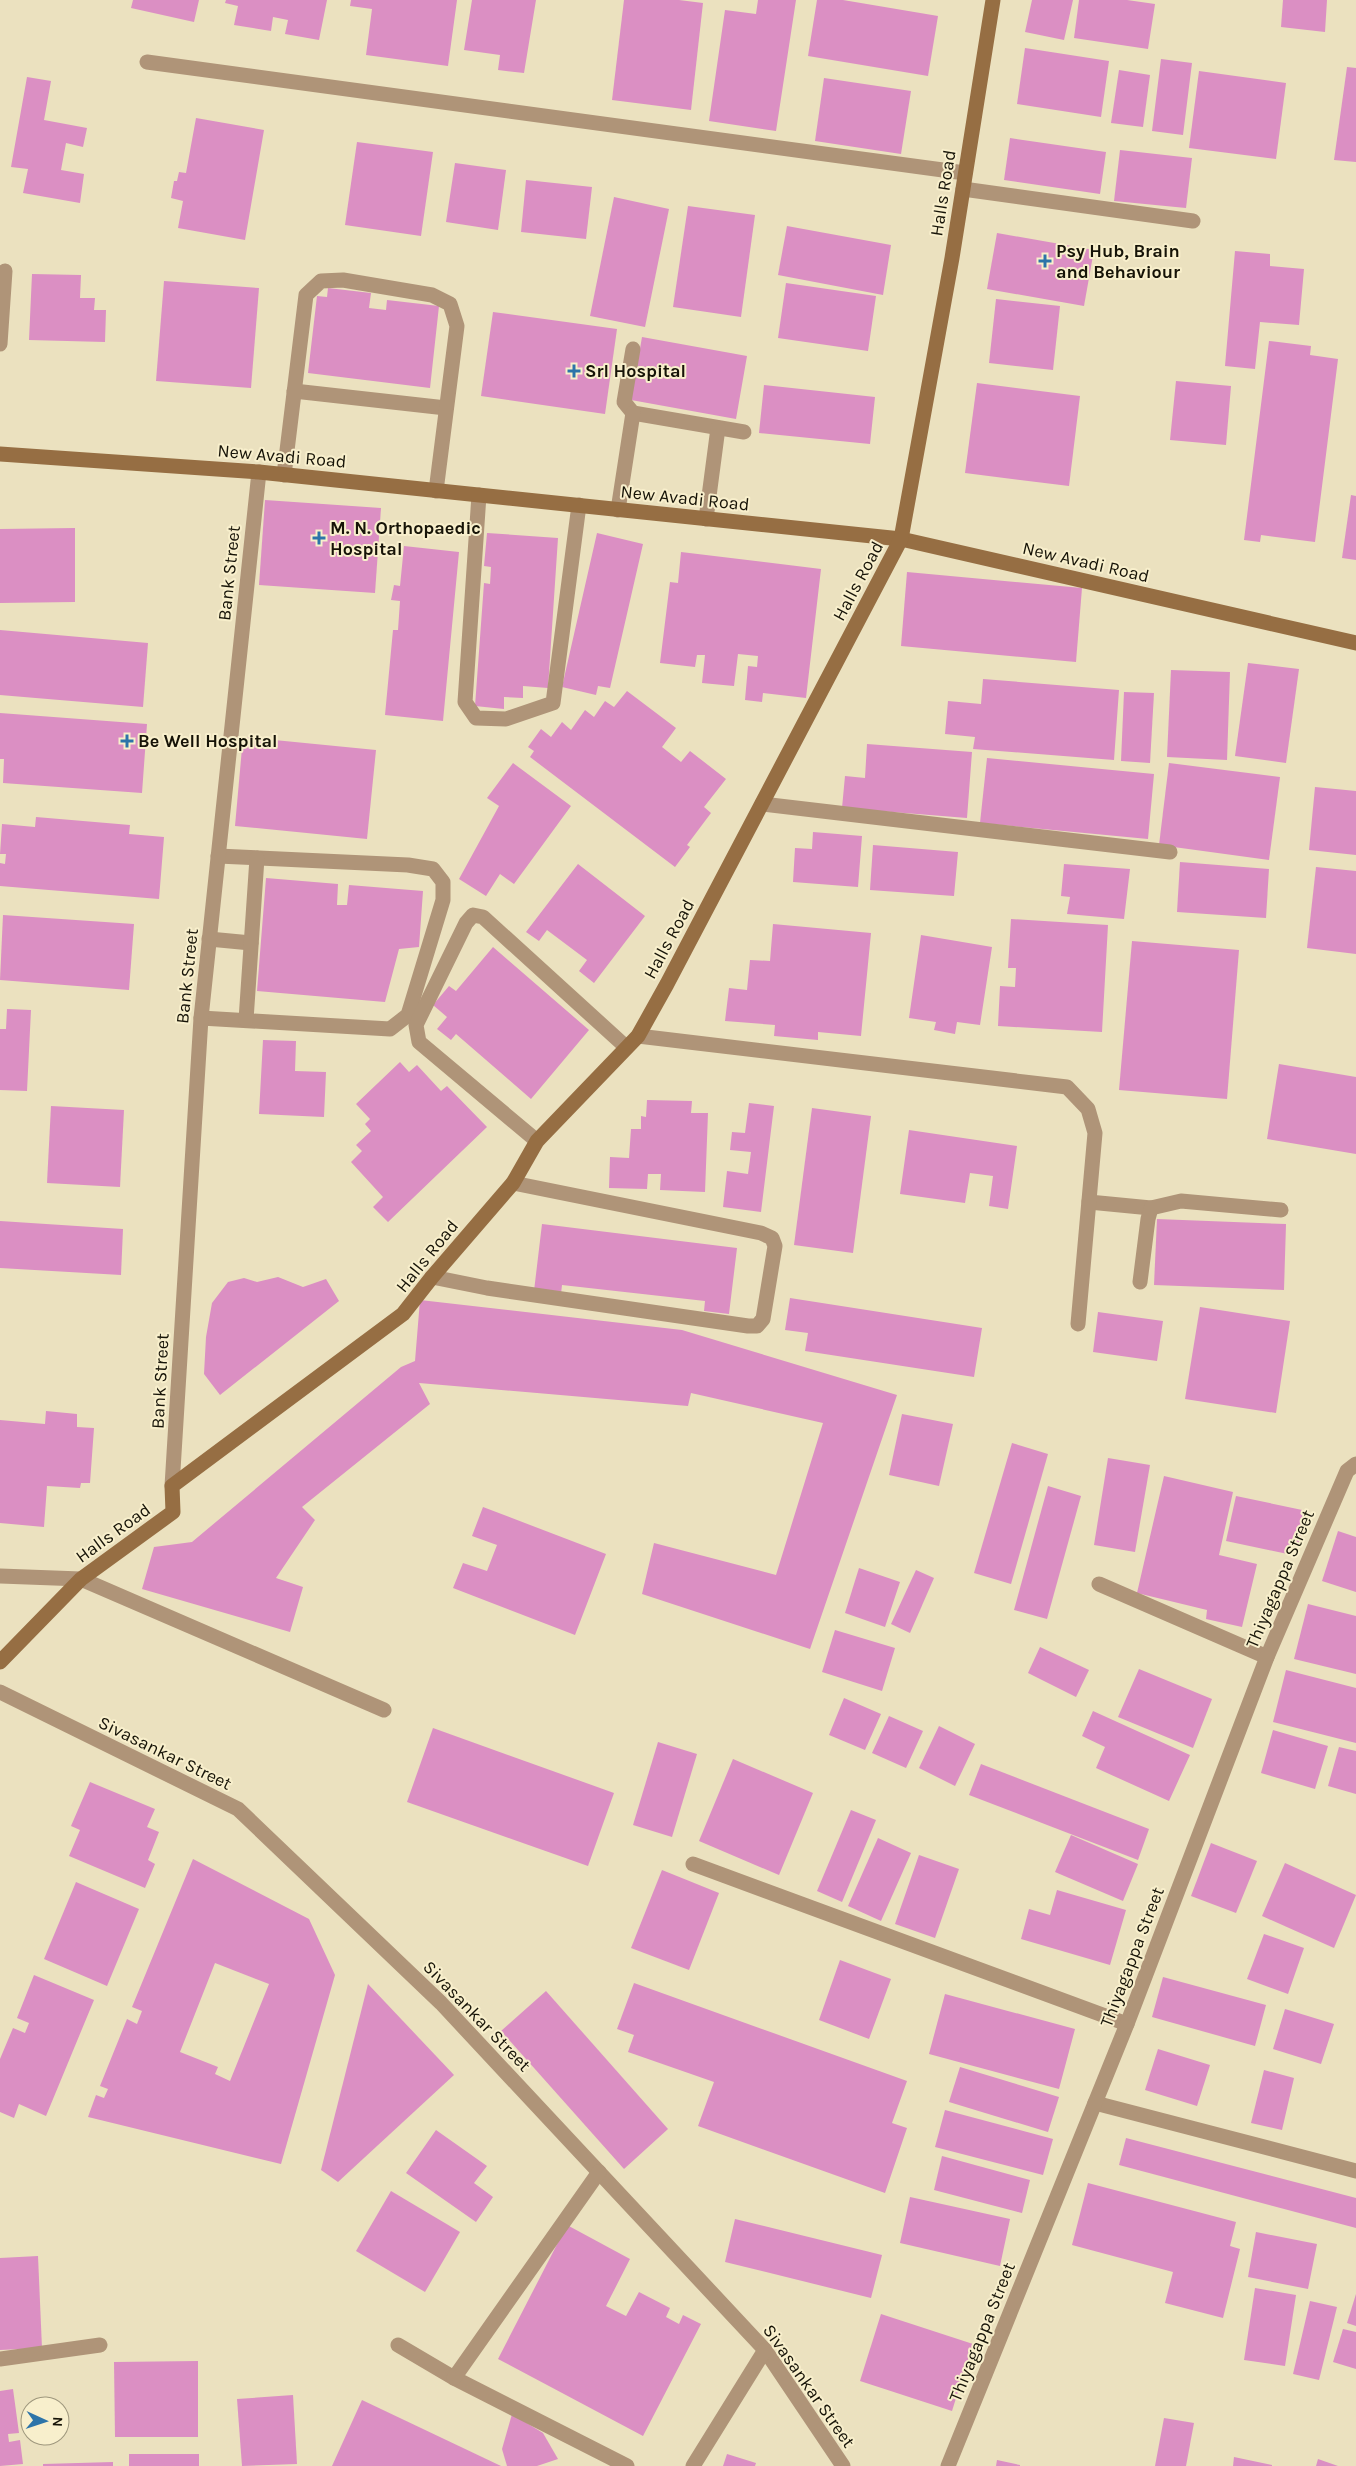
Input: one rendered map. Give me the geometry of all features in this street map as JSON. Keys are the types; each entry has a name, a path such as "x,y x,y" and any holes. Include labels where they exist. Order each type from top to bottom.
{"main road":[{"name":"Halls Road","path":"0,1662 81,1579 174,1512 172,1486 403,1314 432,1277 513,1183 537,1141 638,1036 901,539 965,173 993,0"},
{"name":"New Avadi Road","path":"0,454 284,474 901,539 1356,643"}],"street":[{"path":"147,62 965,173"},
{"path":"962,189 1193,221"},
{"path":"0,344 5,271"},
{"path":"284,474 306,295 321,282 343,280 432,296 450,304 457,326 436,491"},
{"path":"633,349 624,402 633,414 744,432"},
{"path":"294,391 446,408"},
{"path":"618,510 633,414"},
{"path":"706,518 718,428"},
{"name":"Bank Street","path":"172,1486 201,1018 259,472"},
{"path":"479,495 465,702 476,718 506,719 553,703 579,505"},
{"path":"762,804 1170,852"},
{"path":"201,1018 390,1029 408,1015 443,900 443,882 434,869 408,865 218,856"},
{"path":"246,1020 258,858"},
{"path":"537,1141 419,1042 416,1024 466,923 472,915 483,917 626,1047"},
{"path":"209,939 251,943"},
{"path":"638,1036 1067,1087 1088,1108 1095,1133 1078,1324"},
{"path":"432,1277 487,1288 748,1326 757,1326 763,1319 775,1246 772,1238 761,1233 513,1183"},
{"path":"1089,1202 1151,1208 1181,1201 1281,1210"},
{"path":"1140,1282 1151,1208"},
{"name":"Thiyagappa Street","path":"948,2466 1127,2024 1267,1657 1347,1471 1356,1464"},
{"path":"0,1576 81,1579 384,1710"},
{"path":"1098,1584 1267,1657"},
{"name":"Sivasankar Street","path":"0,1692 238,1810 441,2003 765,2350 843,2466"},
{"path":"693,1864 1127,2024"},
{"path":"1095,2103 1356,2171"},
{"path":"454,2378 599,2172"},
{"path":"0,2359 100,2345"},
{"path":"398,2345 454,2378 628,2466"},
{"path":"693,2466 765,2350"}],"building":[{"path":"133,0 199,0 194,22 131,8"},
{"path":"226,0 327,0 319,40 285,34 288,20 273,17 271,31 234,25 238,6 225,3"},
{"path":"351,0 457,0 448,66 366,55 372,9 350,6"},
{"path":"472,0 536,0 524,73 498,70 500,55 464,50"},
{"path":"624,0 679,0 703,3 691,110 612,100"},
{"path":"758,0 796,0 776,131 709,121 725,10 756,14"},
{"path":"817,0 843,0 938,16 928,76 808,56"},
{"path":"1032,0 1073,0 1064,40 1025,32"},
{"path":"1079,0 1127,0 1155,4 1148,49 1074,38"},
{"path":"1283,0 1327,0 1325,32 1281,27"},
{"path":"1025,48 1109,61 1101,117 1017,104"},
{"path":"1161,59 1192,63 1183,135 1152,131"},
{"path":"1347,67 1356,68 1356,162 1334,160"},
{"path":"1119,70 1150,75 1143,127 1111,123"},
{"path":"1199,71 1286,83 1276,159 1189,148"},
{"path":"27,77 51,81 44,120 87,128 83,147 66,143 61,170 84,174 80,203 23,193 28,169 11,167"},
{"path":"824,78 911,91 901,154 815,141"},
{"path":"196,118 264,130 245,240 178,228 183,201 171,198 174,181 177,181 179,172 186,173"},
{"path":"1010,138 1106,152 1100,194 1004,180"},
{"path":"357,142 433,152 421,236 345,225"},
{"path":"1120,150 1192,158 1186,208 1114,201"},
{"path":"455,163 506,170 498,230 446,222"},
{"path":"526,180 592,187 586,239 521,232"},
{"path":"614,197 669,209 645,327 590,316"},
{"path":"688,206 755,215 741,317 673,307"},
{"path":"787,226 891,245 883,295 778,275"},
{"path":"997,233 1094,250 1084,306 987,289"},
{"path":"1235,251 1270,254 1270,266 1304,269 1299,325 1260,322 1255,369 1225,366"},
{"path":"32,274 81,275 80,298 95,298 94,310 106,310 105,342 29,340"},
{"path":"164,281 259,288 251,388 156,381"},
{"path":"786,283 876,296 868,351 778,338"},
{"path":"328,288 371,293 369,308 386,310 387,300 439,306 430,388 308,373 317,296 327,297"},
{"path":"996,299 1060,306 1053,370 989,363"},
{"path":"493,312 617,329 605,414 481,396"},
{"path":"642,337 747,356 736,419 631,400 635,377 648,380 650,368 637,366"},
{"path":"1269,341 1311,346 1310,355 1338,359 1315,542 1261,535 1260,542 1244,540"},
{"path":"1176,381 1231,386 1226,445 1170,440"},
{"path":"977,383 1080,396 1069,486 965,473"},
{"path":"764,385 875,397 870,444 759,433"},
{"path":"1351,495 1356,496 1356,560 1342,558"},
{"path":"265,500 381,508 375,593 259,585"},
{"path":"75,528 75,602 0,603 0,529"},
{"path":"487,533 558,538 548,688 523,686 523,698 504,697 504,709 475,706 484,583 490,584 491,567 484,566"},
{"path":"597,533 643,544 610,688 598,686 596,695 562,687"},
{"path":"404,546 459,552 443,721 385,715 393,630 398,630 400,601 391,600 394,585 400,586"},
{"path":"681,552 821,569 806,698 763,693 762,702 745,700 748,666 757,667 758,656 738,654 734,686 702,683 705,655 697,655 695,667 660,663 670,582 678,583"},
{"path":"907,572 1082,588 1076,662 901,646"},
{"path":"0,630 148,643 143,707 0,695"},
{"path":"1248,663 1299,669 1286,763 1235,756"},
{"path":"1171,670 1230,672 1227,760 1167,757"},
{"path":"983,679 1119,690 1114,760 973,749 975,737 945,734 948,701 981,704"},
{"path":"627,691 676,728 662,747 681,762 690,751 726,779 704,807 711,813 687,845 690,847 675,867 530,757 534,751 528,747 541,729 551,737 562,722 571,730 585,710 594,717 605,701 614,707"},
{"path":"1124,692 1154,693 1150,763 1121,761"},
{"path":"0,713 147,724 142,793 3,783 4,759 0,759"},
{"path":"243,737 376,750 367,839 235,826"},
{"path":"867,744 972,752 967,818 842,808 845,776 865,778"},
{"path":"987,758 1154,774 1148,839 980,823"},
{"path":"513,763 571,806 514,884 500,874 486,896 459,879 499,806 487,798"},
{"path":"1169,763 1280,777 1269,860 1159,845"},
{"path":"1315,787 1356,791 1356,855 1309,850"},
{"path":"36,817 130,825 129,834 164,837 159,899 0,886 0,863 5,864 6,854 0,854 2,824 35,827"},
{"path":"813,832 862,836 858,887 793,882 795,848 812,849"},
{"path":"873,845 958,852 954,896 870,890"},
{"path":"1180,862 1269,869 1266,918 1177,912"},
{"path":"578,864 645,916 594,983 579,971 587,960 547,930 539,941 526,932"},
{"path":"1064,864 1130,869 1124,919 1067,914 1070,897 1061,896"},
{"path":"1316,867 1356,871 1356,954 1307,948"},
{"path":"266,878 338,884 337,905 347,905 349,885 423,891 419,947 399,949 385,1002 257,991"},
{"path":"3,915 134,924 129,990 0,980"},
{"path":"1011,919 1108,925 1102,1032 998,1026 1000,986 1015,987 1016,968 1008,968"},
{"path":"773,924 871,933 861,1036 818,1032 818,1040 774,1036 775,1025 725,1021 729,988 747,990 750,960 770,961"},
{"path":"921,935 992,947 980,1025 957,1022 955,1034 934,1030 936,1022 909,1018"},
{"path":"1132,941 1239,950 1227,1099 1119,1090"},
{"path":"493,947 589,1030 531,1099 456,1034 451,1040 437,1029 447,1017 433,1005 449,986 456,991"},
{"path":"7,1009 31,1010 27,1091 0,1090 0,1029 6,1029"},
{"path":"263,1040 296,1041 295,1071 326,1072 324,1117 259,1114"},
{"path":"400,1062 409,1072 417,1065 441,1091 447,1086 487,1127 388,1222 373,1207 383,1197 351,1162 362,1151 356,1145 371,1131 365,1124 370,1119 356,1104"},
{"path":"1279,1064 1356,1077 1356,1154 1267,1139"},
{"path":"647,1100 692,1101 691,1113 708,1113 705,1192 660,1190 661,1174 648,1174 647,1189 609,1188 610,1157 629,1158 631,1129 641,1129 641,1116 646,1117"},
{"path":"749,1103 774,1106 761,1212 723,1207 727,1171 748,1174 751,1152 730,1150 732,1132 745,1133"},
{"path":"51,1106 124,1110 120,1187 47,1183"},
{"path":"812,1108 871,1116 853,1253 794,1245"},
{"path":"909,1130 1017,1146 1008,1209 989,1206 993,1176 970,1173 965,1203 900,1194"},
{"path":"1157,1219 1286,1224 1284,1290 1154,1285"},
{"path":"0,1221 123,1229 121,1275 0,1268"},
{"path":"542,1224 737,1248 729,1314 704,1311 705,1301 562,1285 561,1294 534,1291"},
{"path":"278,1277 303,1287 326,1279 339,1301 220,1395 204,1374 206,1337 212,1303 228,1282 244,1278 257,1282"},
{"path":"790,1298 982,1328 974,1377 805,1351 808,1333 785,1330"},
{"path":"420,1300 682,1330 897,1395 810,1649 642,1594 654,1543 776,1575 823,1423 691,1393 688,1406 419,1383 430,1404 302,1507 315,1520 276,1578 303,1587 290,1632 142,1589 154,1547 192,1542 401,1367 415,1361"},
{"path":"1200,1307 1290,1321 1276,1413 1185,1399"},
{"path":"1098,1312 1163,1321 1157,1361 1093,1352"},
{"path":"46,1411 77,1414 77,1427 94,1428 90,1483 81,1483 80,1488 47,1486 44,1527 0,1523 0,1420 45,1424"},
{"path":"902,1414 953,1424 939,1486 889,1475"},
{"path":"1012,1443 1048,1454 1011,1584 974,1573"},
{"path":"1108,1458 1150,1465 1135,1552 1094,1545"},
{"path":"1164,1476 1233,1492 1219,1555 1257,1564 1242,1627 1206,1619 1207,1610 1137,1593"},
{"path":"1048,1486 1081,1496 1047,1619 1014,1610"},
{"path":"1236,1496 1307,1511 1297,1556 1226,1541"},
{"path":"483,1507 606,1554 575,1635 453,1588 463,1563 487,1571 497,1545 472,1536"},
{"path":"1338,1531 1356,1537 1356,1592 1322,1581"},
{"path":"859,1568 900,1582 885,1627 845,1613"},
{"path":"916,1570 934,1578 910,1633 891,1624"},
{"path":"1308,1604 1356,1616 1356,1674 1294,1659"},
{"path":"835,1630 895,1648 882,1691 822,1672"},
{"path":"1040,1647 1089,1670 1076,1697 1028,1673"},
{"path":"1139,1669 1212,1699 1193,1748 1118,1717"},
{"path":"1286,1670 1356,1688 1356,1743 1273,1722"},
{"path":"844,1698 881,1714 865,1750 829,1735"},
{"path":"1093,1711 1190,1755 1169,1801 1096,1768 1105,1747 1082,1736"},
{"path":"889,1716 923,1731 906,1768 872,1753"},
{"path":"939,1726 975,1744 955,1786 919,1768"},
{"path":"433,1728 614,1793 588,1866 407,1802"},
{"path":"1273,1730 1328,1746 1315,1789 1261,1773"},
{"path":"658,1742 697,1754 672,1837 633,1825"},
{"path":"1339,1747 1356,1751 1356,1794 1328,1786"},
{"path":"733,1759 813,1793 779,1875 699,1841"},
{"path":"981,1764 1149,1829 1138,1860 969,1795"},
{"path":"90,1782 155,1809 147,1827 159,1832 148,1860 155,1864 145,1888 69,1856 80,1830 71,1826"},
{"path":"851,1810 876,1820 842,1902 817,1891"},
{"path":"1071,1835 1138,1864 1123,1901 1055,1872"},
{"path":"878,1838 911,1853 881,1921 848,1906"},
{"path":"1211,1843 1257,1861 1236,1913 1191,1896"},
{"path":"919,1855 959,1869 935,1938 895,1924"},
{"path":"193,1859 309,1919 335,1975 281,2164 88,2117 96,2095 104,2098 108,2089 100,2086 127,2019 137,2024 142,2011 132,2007","holes":["215,1963 269,1984 230,2081 215,2074 218,2067 180,2052"]},
{"path":"1285,1863 1356,1895 1334,1948 1262,1916"},
{"path":"662,1870 719,1893 689,1970 631,1948"},
{"path":"76,1882 139,1909 107,1986 44,1959"},
{"path":"1057,1890 1126,1910 1110,1965 1021,1939 1029,1909 1050,1915"},
{"path":"1264,1934 1304,1948 1288,1994 1247,1979"},
{"path":"840,1960 891,1979 869,2039 819,2020"},
{"path":"34,1975 94,2000 46,2116 19,2104 14,2118 0,2112 0,2059 13,2028 25,2033 29,2023 17,2018"},
{"path":"1163,1977 1266,2005 1255,2046 1152,2017"},
{"path":"634,1983 907,2081 892,2123 907,2128 885,2193 698,2126 714,2082 628,2052 634,2035 617,2029"},
{"path":"368,1984 454,2075 338,2182 321,2170"},
{"path":"546,1991 668,2129 624,2169 501,2031"},
{"path":"945,1994 1075,2029 1059,2089 929,2054"},
{"path":"1285,2009 1334,2024 1321,2064 1273,2049"},
{"path":"1158,2049 1210,2065 1197,2106 1145,2090"},
{"path":"960,2067 1059,2097 1048,2132 949,2102"},
{"path":"1264,2070 1294,2078 1282,2130 1251,2123"},
{"path":"945,2110 1053,2139 1043,2175 935,2147"},
{"path":"436,2130 487,2166 474,2183 493,2197 476,2222 406,2173"},
{"path":"1126,2138 1356,2198 1356,2228 1119,2165"},
{"path":"942,2156 1030,2180 1022,2213 934,2190"},
{"path":"1088,2183 1236,2222 1230,2246 1240,2249 1223,2318 1165,2303 1173,2272 1072,2245"},
{"path":"391,2191 460,2232 425,2292 356,2251"},
{"path":"910,2197 1010,2219 1000,2266 900,2243"},
{"path":"735,2219 882,2255 871,2298 725,2262"},
{"path":"567,2225 630,2259 606,2306 626,2316 639,2292 670,2308 666,2317 679,2324 683,2315 701,2324 643,2436 498,2359"},
{"path":"1256,2232 1317,2244 1308,2289 1248,2277"},
{"path":"38,2256 42,2348 0,2350 0,2258"},
{"path":"1255,2288 1296,2295 1285,2366 1244,2360"},
{"path":"1356,2294 1356,2326 1347,2323"},
{"path":"1310,2301 1337,2307 1319,2380 1293,2374"},
{"path":"881,2314 973,2344 952,2411 860,2381"},
{"path":"1343,2329 1356,2332 1356,2369 1333,2362"},
{"path":"198,2361 198,2437 115,2437 114,2362"},
{"path":"13,2389 19,2433 8,2434 9,2442 20,2440 23,2464 0,2466 0,2391"},
{"path":"293,2395 297,2464 242,2466 237,2399"},
{"path":"362,2400 501,2466 332,2466"},
{"path":"512,2414 543,2433 558,2459 537,2466 507,2466 502,2449"},
{"path":"1164,2418 1194,2423 1186,2466 1155,2466"},
{"path":"129,2454 199,2454 199,2466 129,2466"},
{"path":"727,2454 756,2463 755,2466 723,2466"},
{"path":"1234,2457 1272,2465 1272,2466 1233,2466"},
{"path":"1318,2459 1338,2466 1316,2466"},
{"path":"997,2460 1020,2465 1020,2466 996,2466"},
{"path":"113,2462 113,2466 43,2466 43,2464"}],"place":[{"name":"Psy Hub, Brain and Behaviour","path":"1045,261"},
{"name":"Srl Hospital","path":"574,371"},
{"name":"M. N. Orthopaedic Hospital","path":"319,538"},
{"name":"Be Well Hospital","path":"127,741"}]}
